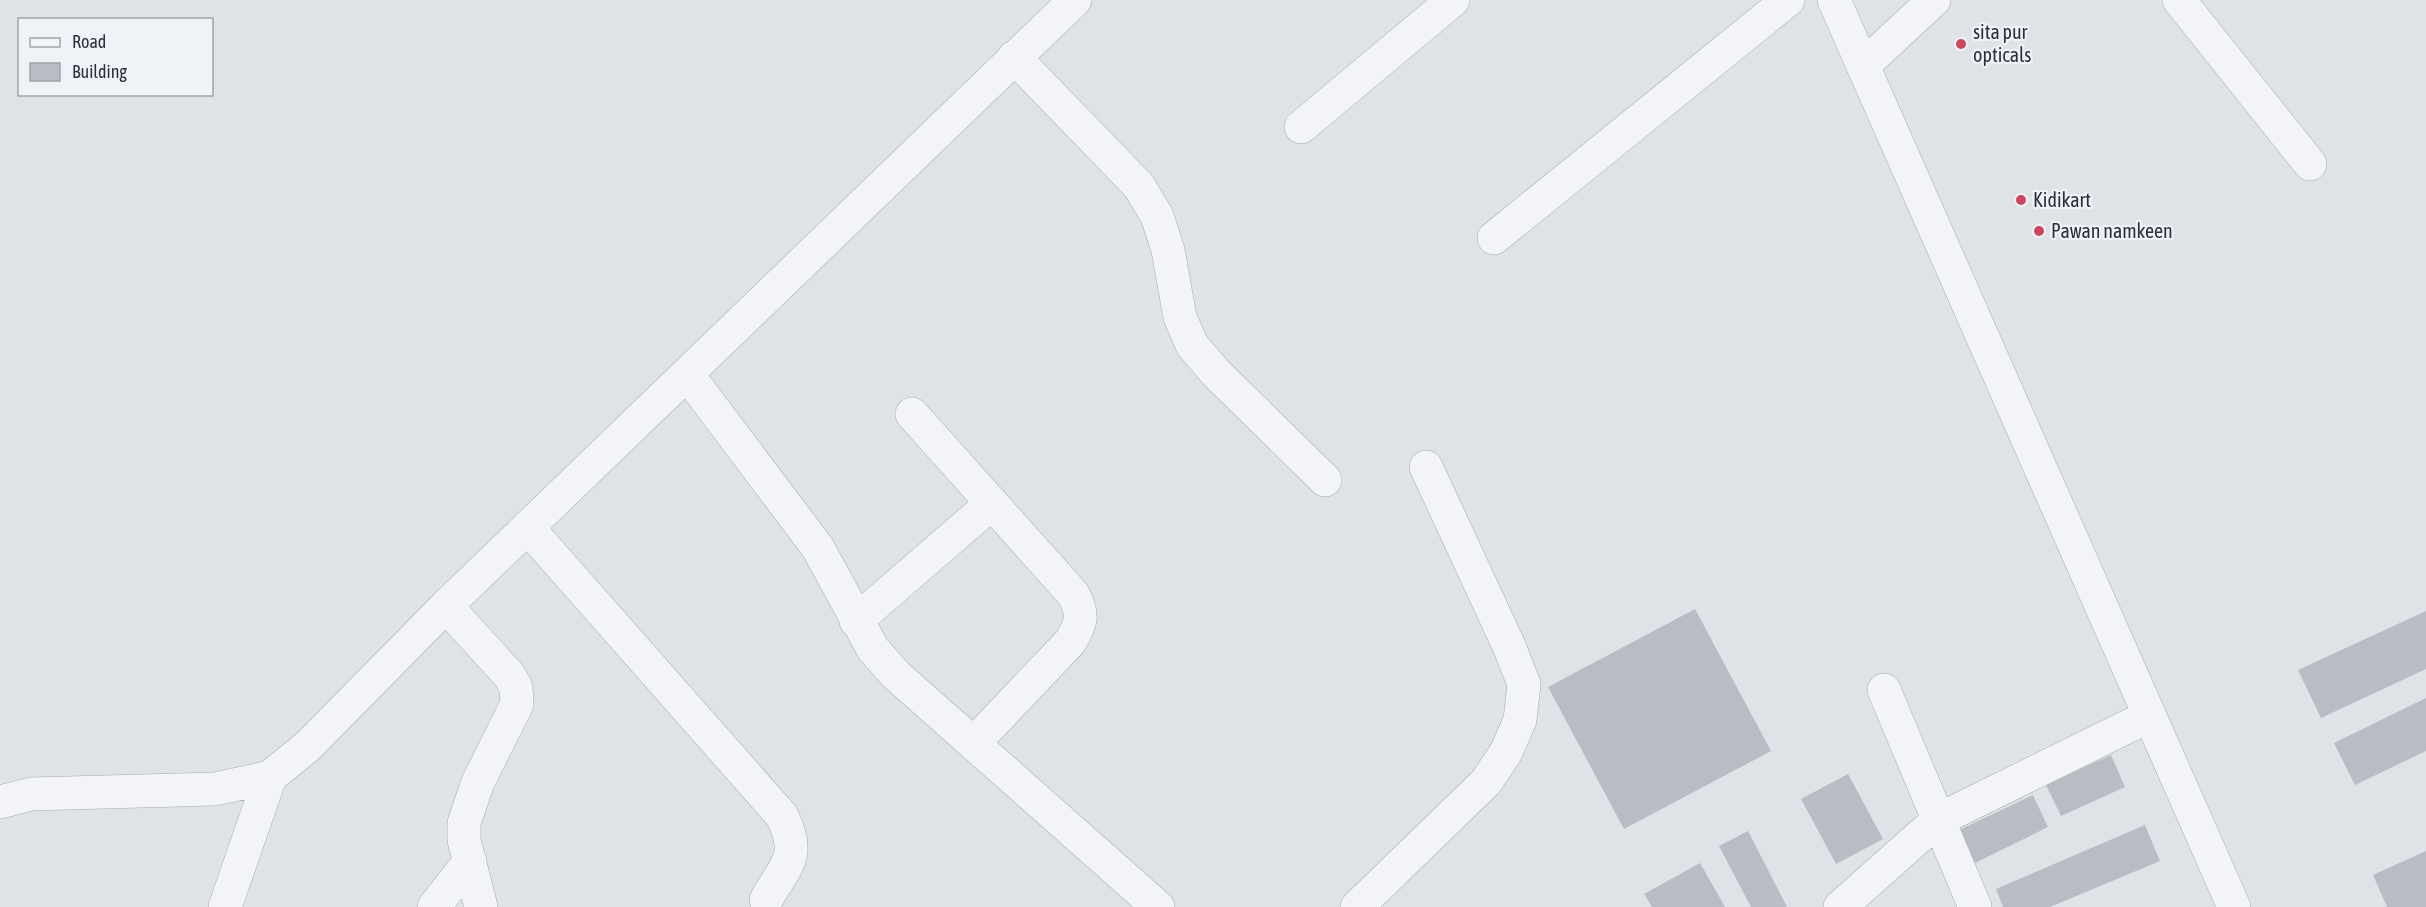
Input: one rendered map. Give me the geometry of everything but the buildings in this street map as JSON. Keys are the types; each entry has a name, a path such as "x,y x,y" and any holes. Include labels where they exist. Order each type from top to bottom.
{"street":[{"path":"0,802 31,794 215,789 270,777 308,746 446,606 1075,0"},
{"path":"1301,128 1453,0"},
{"path":"1494,238 1788,0"},
{"path":"1834,0 2234,907"},
{"path":"1863,66 1934,0"},
{"path":"2179,0 2310,164"},
{"path":"1014,57 1139,186 1157,216 1168,250 1180,317 1192,345 1216,374 1325,480"},
{"path":"687,374 818,548 873,649 896,675 1158,907"},
{"path":"912,414 1073,594 1082,610 1080,625 1070,642 974,743"},
{"path":"1357,907 1486,782 1506,752 1520,720 1524,684 1509,646 1426,467"},
{"path":"856,621 992,503"},
{"path":"528,528 782,816 792,837 792,854 766,900"},
{"path":"446,606 509,675 516,687 517,704 511,721 468,807 464,824 464,840 481,907"},
{"path":"1884,690 1975,907"},
{"path":"1840,907 1938,820 2149,716"},
{"path":"225,907 270,777"},
{"path":"434,907 470,861"}],"place":[{"name":"sita pur opticals","path":"1961,44"},
{"name":"Kidikart","path":"2021,200"},
{"name":"Pawan namkeen","path":"2039,231"}]}
